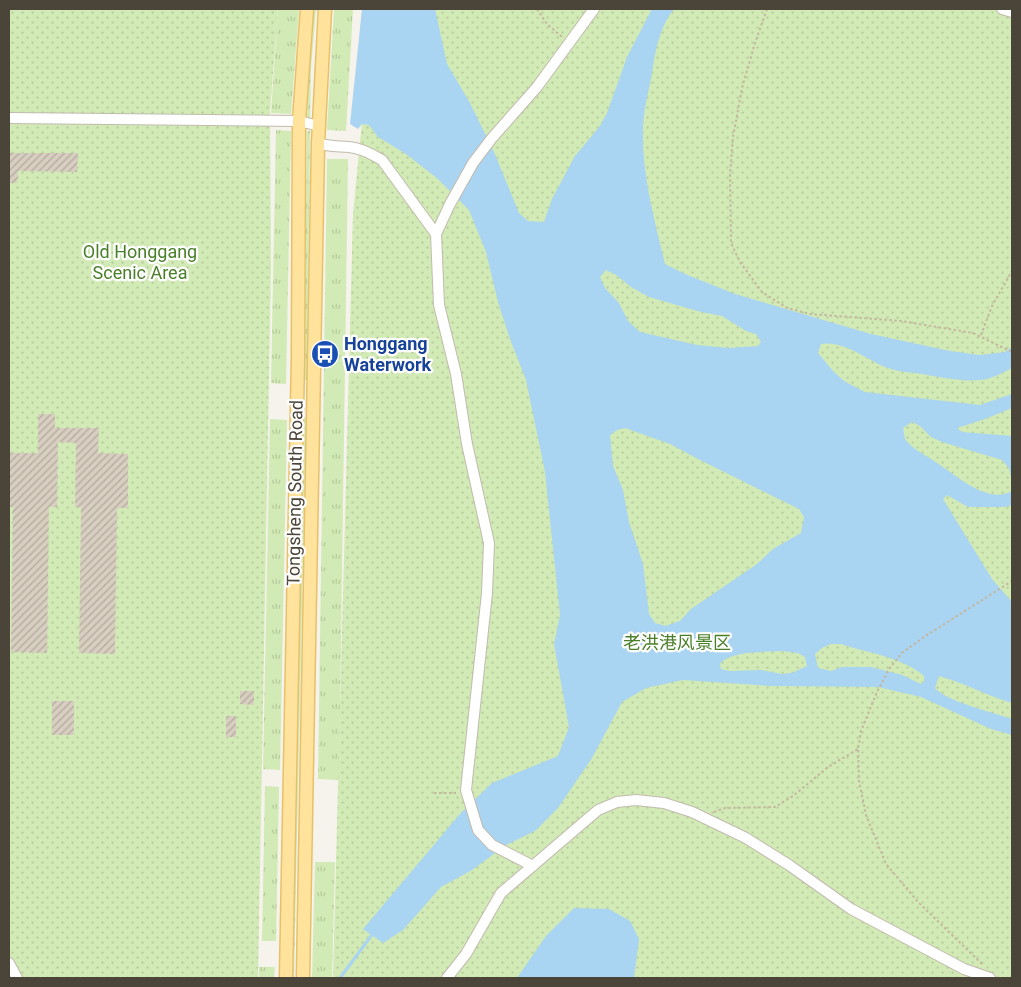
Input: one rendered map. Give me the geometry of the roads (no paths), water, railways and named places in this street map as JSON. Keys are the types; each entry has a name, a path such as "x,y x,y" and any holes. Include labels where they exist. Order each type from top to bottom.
{"main road":[{"name":"Tongsheng South Road","path":"286,978 298,357 300,122 307,9"},
{"name":"Tongsheng South Road","path":"303,978 318,126 325,9"}],"lane":[{"path":"533,866 515,855 492,845 478,830 467,795 487,592 489,543 467,444 456,374 440,305 436,234 473,163 537,86 594,9"},
{"path":"1002,9 1012,12"},
{"path":"9,118 300,122 318,126"},
{"path":"318,143 328,147 350,147 371,153 382,160 436,234"},
{"path":"447,978 466,954 501,893 598,810 618,802 636,800 664,803 702,817 746,838 789,865 851,909 964,969 990,978"},
{"path":"9,963 17,978"}],"water":[{"path":"362,9 435,9 447,64 470,103 494,152 519,213 528,221 544,222 552,199 575,156 600,126 607,113 627,57 652,9 674,9 665,23 657,48 643,125 646,178 665,264 735,294 871,334 950,351 980,355 1005,352 1012,347 1012,368 997,376 980,380 964,380 900,371 885,367 846,347 838,345 821,344 818,353 844,381 865,392 980,405 1012,394 1012,408 957,428 962,432 1012,436 1012,482 1009,468 1002,460 942,442 931,437 920,426 912,422 903,428 905,439 912,446 972,487 992,494 1012,491 1012,505 1005,507 968,507 947,495 943,499 992,579 1012,602 1012,703 939,676 935,688 940,693 959,702 1012,719 1012,735 991,729 921,697 878,687 771,686 683,680 646,688 622,702 592,758 558,808 535,831 506,845 472,870 441,887 403,930 383,943 363,929 459,815 492,783 558,756 569,727 554,644 560,615 545,472 526,380 498,302 486,252 469,210 438,179 406,154 378,137 369,125 362,124 358,129 350,124","holes":["606,270 649,297 722,316 746,331 756,334 761,342 758,346 729,348 697,345 640,332 628,321 619,303 605,288 600,277","625,428 670,444 799,509 804,517 801,533 773,549 757,564 691,609 680,621 665,626 655,623 649,614 643,564 629,522 623,490 613,466 610,435 617,430","831,644 841,644 884,656 906,664 924,676 924,681 921,684 902,675 871,667 842,667 831,671 818,668 815,654","782,651 798,653 805,657 807,666 792,673 781,674 762,670 730,671 721,669 720,664 725,660 739,654"]},
{"path":"574,908 609,909 630,921 639,939 634,978 517,978 546,936"}],"waterway":[{"path":"340,978 371,936"}],"place":[{"name":"Honggang Waterwork","path":"325,354"}],"park label":[{"name":"Old Honggang Scenic Area","path":"140,262"},
{"name":"老洪港风景区","path":"677,643"}]}
